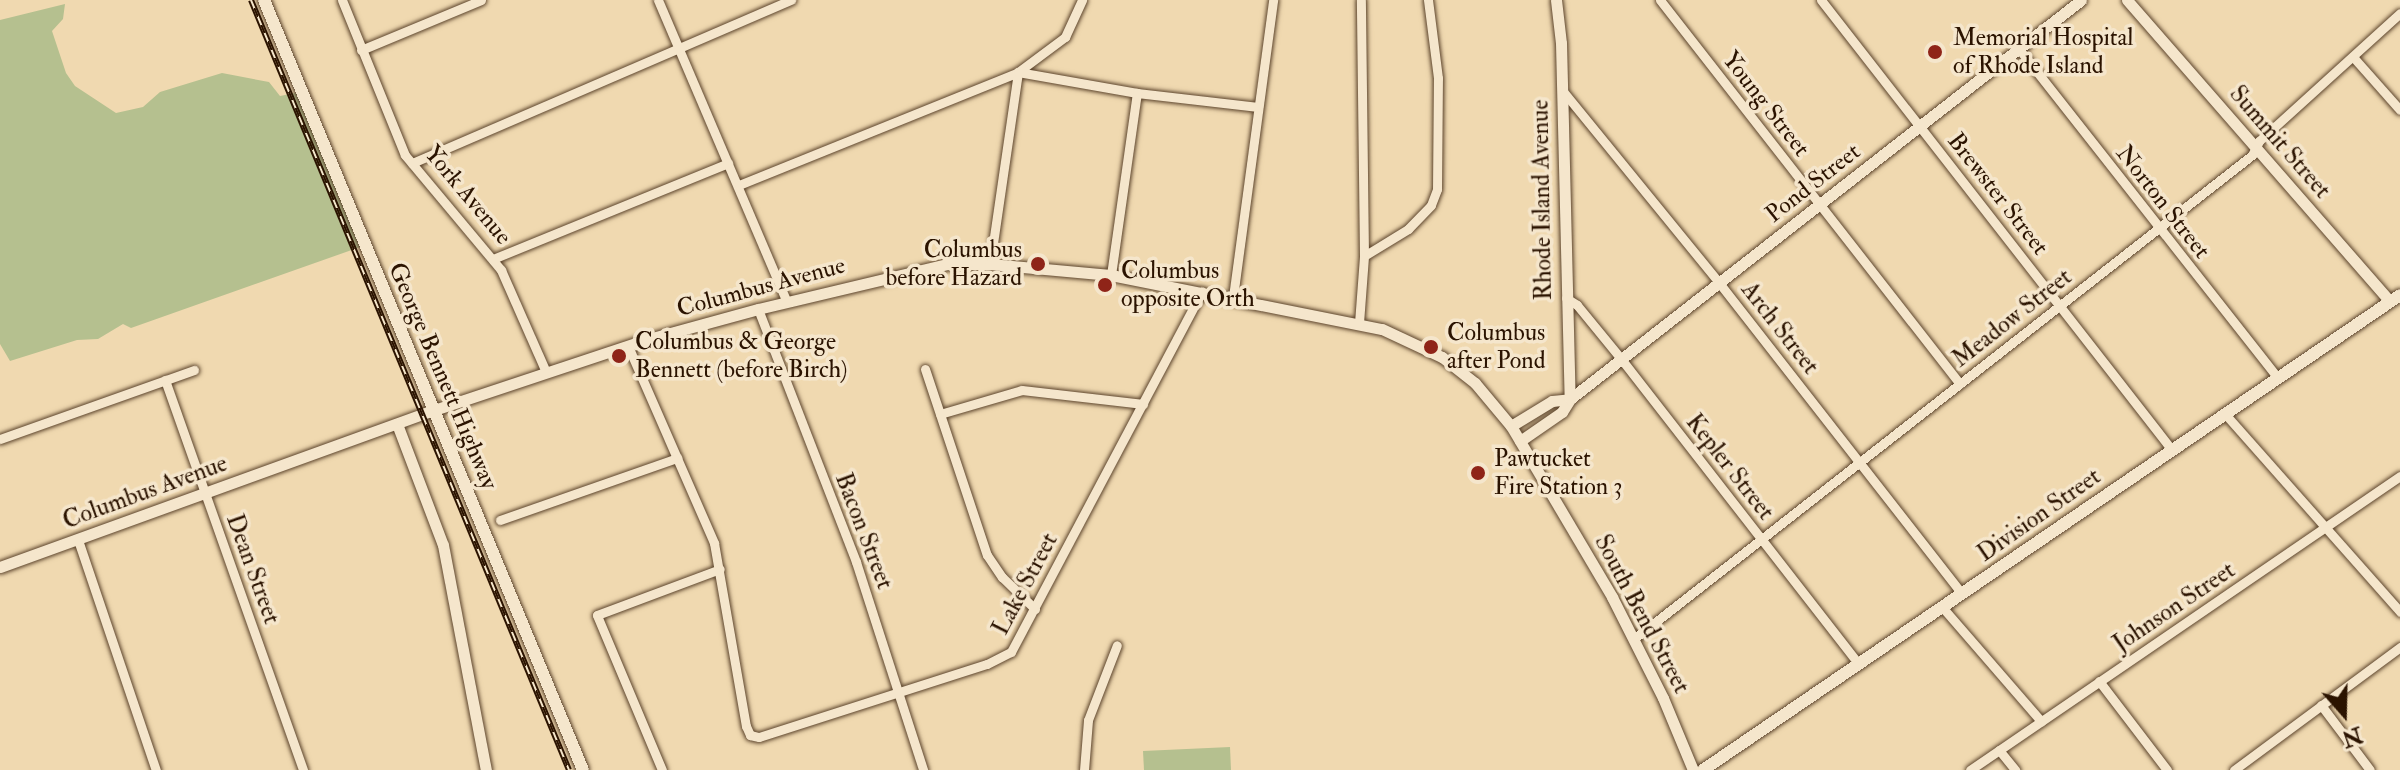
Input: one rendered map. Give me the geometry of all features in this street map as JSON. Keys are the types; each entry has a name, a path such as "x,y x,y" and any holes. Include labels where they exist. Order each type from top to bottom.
{"main road":[{"name":"George Bennett Highway","path":"264,0 432,413 482,522 583,770"},
{"name":"Summit Street","path":"2395,298 2400,313"},
{"name":"Division Street","path":"1703,770 2395,298"}],"street":[{"name":"York Avenue","path":"342,0 398,142 493,259 516,299 546,372"},
{"path":"658,0 787,302"},
{"path":"412,163 791,0"},
{"path":"739,185 1018,72 1065,37 1082,0"},
{"path":"1233,297 1273,0"},
{"path":"1359,323 1364,256 1361,0"},
{"path":"1364,256 1408,229 1431,205 1437,189 1438,78 1428,0"},
{"name":"Rhode Island Avenue","path":"1556,0 1562,90 1570,399"},
{"name":"Young Street","path":"1660,0 1960,384"},
{"name":"Brewster Street","path":"1821,0 2172,450"},
{"name":"Pond Street","path":"1520,441 1562,412 1570,399 2081,0"},
{"name":"Summit Street","path":"2127,0 2256,148 2395,298"},
{"path":"361,50 475,1"},
{"name":"Meadow Street","path":"1635,638 2252,155 2400,13"},
{"name":"Norton Street","path":"2019,49 2278,378"},
{"path":"2354,58 2400,110"},
{"path":"1018,72 1137,93 1258,107"},
{"path":"990,264 1018,72"},
{"name":"Arch Street","path":"1562,90 1720,284 1962,594"},
{"path":"1111,275 1137,93"},
{"path":"493,259 728,163"},
{"name":"Columbus Avenue","path":"0,567 546,372 758,309 926,267 990,264 1111,275 1359,323 1403,337 1442,357 1475,383 1520,441"},
{"name":"Lake Street","path":"720,569 750,735 759,737 1002,658 1018,645 1202,291"},
{"name":"Kepler Street","path":"1566,298 1577,305 1622,360 1859,664"},
{"name":"Bacon Street","path":"758,309 856,562 923,770"},
{"path":"628,346 714,543 720,569 597,615 662,770"},
{"path":"925,369 987,555 1002,577 1035,609"},
{"path":"0,439 194,370"},
{"name":"Dean Street","path":"165,380 303,770"},
{"path":"940,414 1022,390 1143,404"},
{"name":"Pond Street","path":"1511,426 1552,401 1570,399"},
{"path":"2226,415 2400,612"},
{"path":"397,424 443,545 486,770"},
{"name":"South Bend Street","path":"1520,441 1635,638 1693,770"},
{"path":"500,520 677,458"},
{"name":"Johnson Street","path":"1970,770 2400,476"},
{"path":"78,540 156,770"},
{"path":"1943,608 2041,721"},
{"path":"1084,770 1088,720 1117,645"},
{"path":"2234,770 2400,647"},
{"path":"2099,681 2167,770"},
{"path":"2321,705 2370,770"},
{"path":"1999,750 2015,770"}],"green space":[{"path":"65,4 63,19 52,31 66,73 75,86 116,113 143,107 160,92 222,73 269,82 280,96 300,92 363,246 131,328 123,324 98,339 77,340 10,361 0,344 0,20"},
{"path":"1230,747 1231,770 1144,770 1143,751"}],"railway":[{"path":"251,0 569,770"}],"place":[{"name":"Memorial Hospital of Rhode Island","path":"1935,52"},
{"name":"Columbus before Hazard","path":"1038,264"},
{"name":"Columbus opposite Orth","path":"1105,285"},
{"name":"Columbus after Pond","path":"1431,347"},
{"name":"Columbus & George Bennett (before Birch)","path":"619,356"},
{"name":"Pawtucket Fire Station 3","path":"1478,473"}]}
